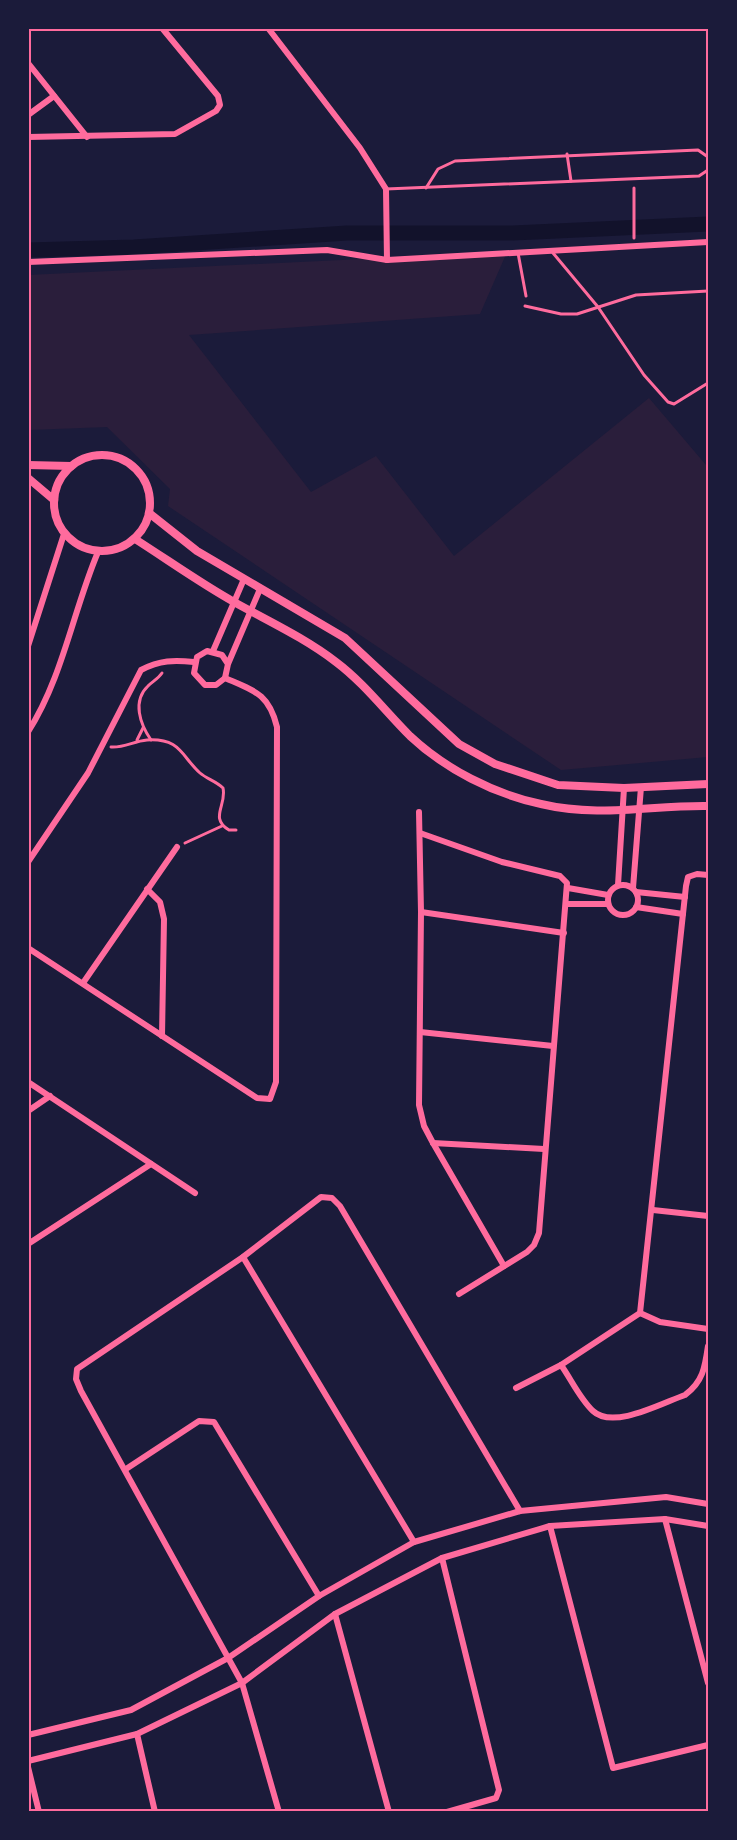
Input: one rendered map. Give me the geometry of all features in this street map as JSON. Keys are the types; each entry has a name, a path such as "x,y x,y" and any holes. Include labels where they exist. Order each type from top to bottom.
{"street":[{"path":"28,137 175,134 190,128 216,111 220,105 218,96 162,28"},
{"path":"268,28 360,148 386,189 387,260"},
{"path":"28,63 87,137"},
{"path":"28,115 54,96"},
{"path":"28,262 327,250 387,260 517,251 553,253 708,242"},
{"path":"28,465 71,466 91,456 115,456 125,461 135,468 148,487 149,513 135,538 121,548 98,552 82,548 64,534 54,513 54,500 56,488 71,466"},
{"path":"28,478 54,500"},
{"path":"149,513 197,551 345,638 429,718 459,744 477,754 525,776 558,785 624,788 708,784"},
{"path":"28,646 64,534"},
{"path":"135,538 233,602 336,661 360,682 412,738 475,780 506,794 542,804 623,812 708,806"},
{"path":"28,732 56,678 82,591 98,552"},
{"path":"213,651 244,579"},
{"path":"228,664 222,655 213,651 202,653 195,662 196,678 205,685 216,685 225,678 228,664 260,589"},
{"path":"28,862 103,746 127,693 141,670 154,663 170,659 195,662"},
{"path":"28,948 257,1098 270,1099 276,1082 278,727 272,706 252,690 225,678"},
{"path":"636,908 641,787"},
{"path":"624,788 618,885 608,895 608,904 613,912 623,915 636,908 683,914"},
{"path":"419,812 421,912 419,1105 424,1126 504,1266"},
{"path":"420,832 502,862 560,876 567,883 568,888 544,1149 539,1233 534,1245 459,1294"},
{"path":"84,983 177,847"},
{"path":"516,1388 561,1365 640,1313 688,877 697,874 708,875"},
{"path":"618,885 635,890 685,897"},
{"path":"147,888 160,902 164,919 162,1036"},
{"path":"568,888 608,895"},
{"path":"567,904 608,904"},
{"path":"421,912 564,933"},
{"path":"420,1032 553,1046"},
{"path":"28,1082 195,1194"},
{"path":"28,1111 50,1096"},
{"path":"433,1143 544,1149"},
{"path":"28,1244 151,1164"},
{"path":"279,1812 242,1683 81,1391 76,1379 77,1370 243,1257 321,1197 332,1198 340,1206 520,1511"},
{"path":"653,1210 708,1216"},
{"path":"243,1257 414,1542"},
{"path":"640,1313 660,1322 708,1329"},
{"path":"561,1365 592,1411 609,1419 621,1418 685,1395 693,1389 704,1371 708,1346"},
{"path":"126,1469 199,1421 214,1422 319,1596"},
{"path":"28,1735 131,1710 228,1658 319,1596 414,1542 520,1511 666,1497 708,1504"},
{"path":"665,1519 708,1683"},
{"path":"28,1761 136,1734 242,1683 335,1614 442,1558 550,1526 665,1519 708,1526"},
{"path":"550,1526 613,1768 708,1745"},
{"path":"442,1558 499,1790 496,1798 447,1812"},
{"path":"335,1614 389,1812"},
{"path":"136,1734 155,1812"},
{"path":"28,1767 39,1812"}],"lane":[{"path":"426,188 438,170 455,161 567,154 698,150 708,157"},
{"path":"567,154 571,180"},
{"path":"386,189 699,176 708,170"},
{"path":"517,251 526,296"},
{"path":"553,253 598,308 645,375 668,402 674,404 682,401 708,382"},
{"path":"525,306 570,314 598,308 636,295 708,291"}],"path":[{"path":"633,230 635,177"},
{"path":"137,741 142,728 140,701 146,687 159,678 170,659"},
{"path":"142,728 151,740"},
{"path":"103,746 120,747 137,741 151,740 171,744 184,751 200,772 215,780 223,788 225,796 218,814 222,826 229,831 237,830"},
{"path":"177,847 222,826"}],"shaded area":[{"path":"507,252 480,314 189,335 311,492 376,456 454,556 649,398 706,465 708,464 708,757 561,770 168,506 170,489 107,427 29,430 28,275"}],"waterway":[{"path":"28,250 134,247 347,233 513,233 708,224"}]}
